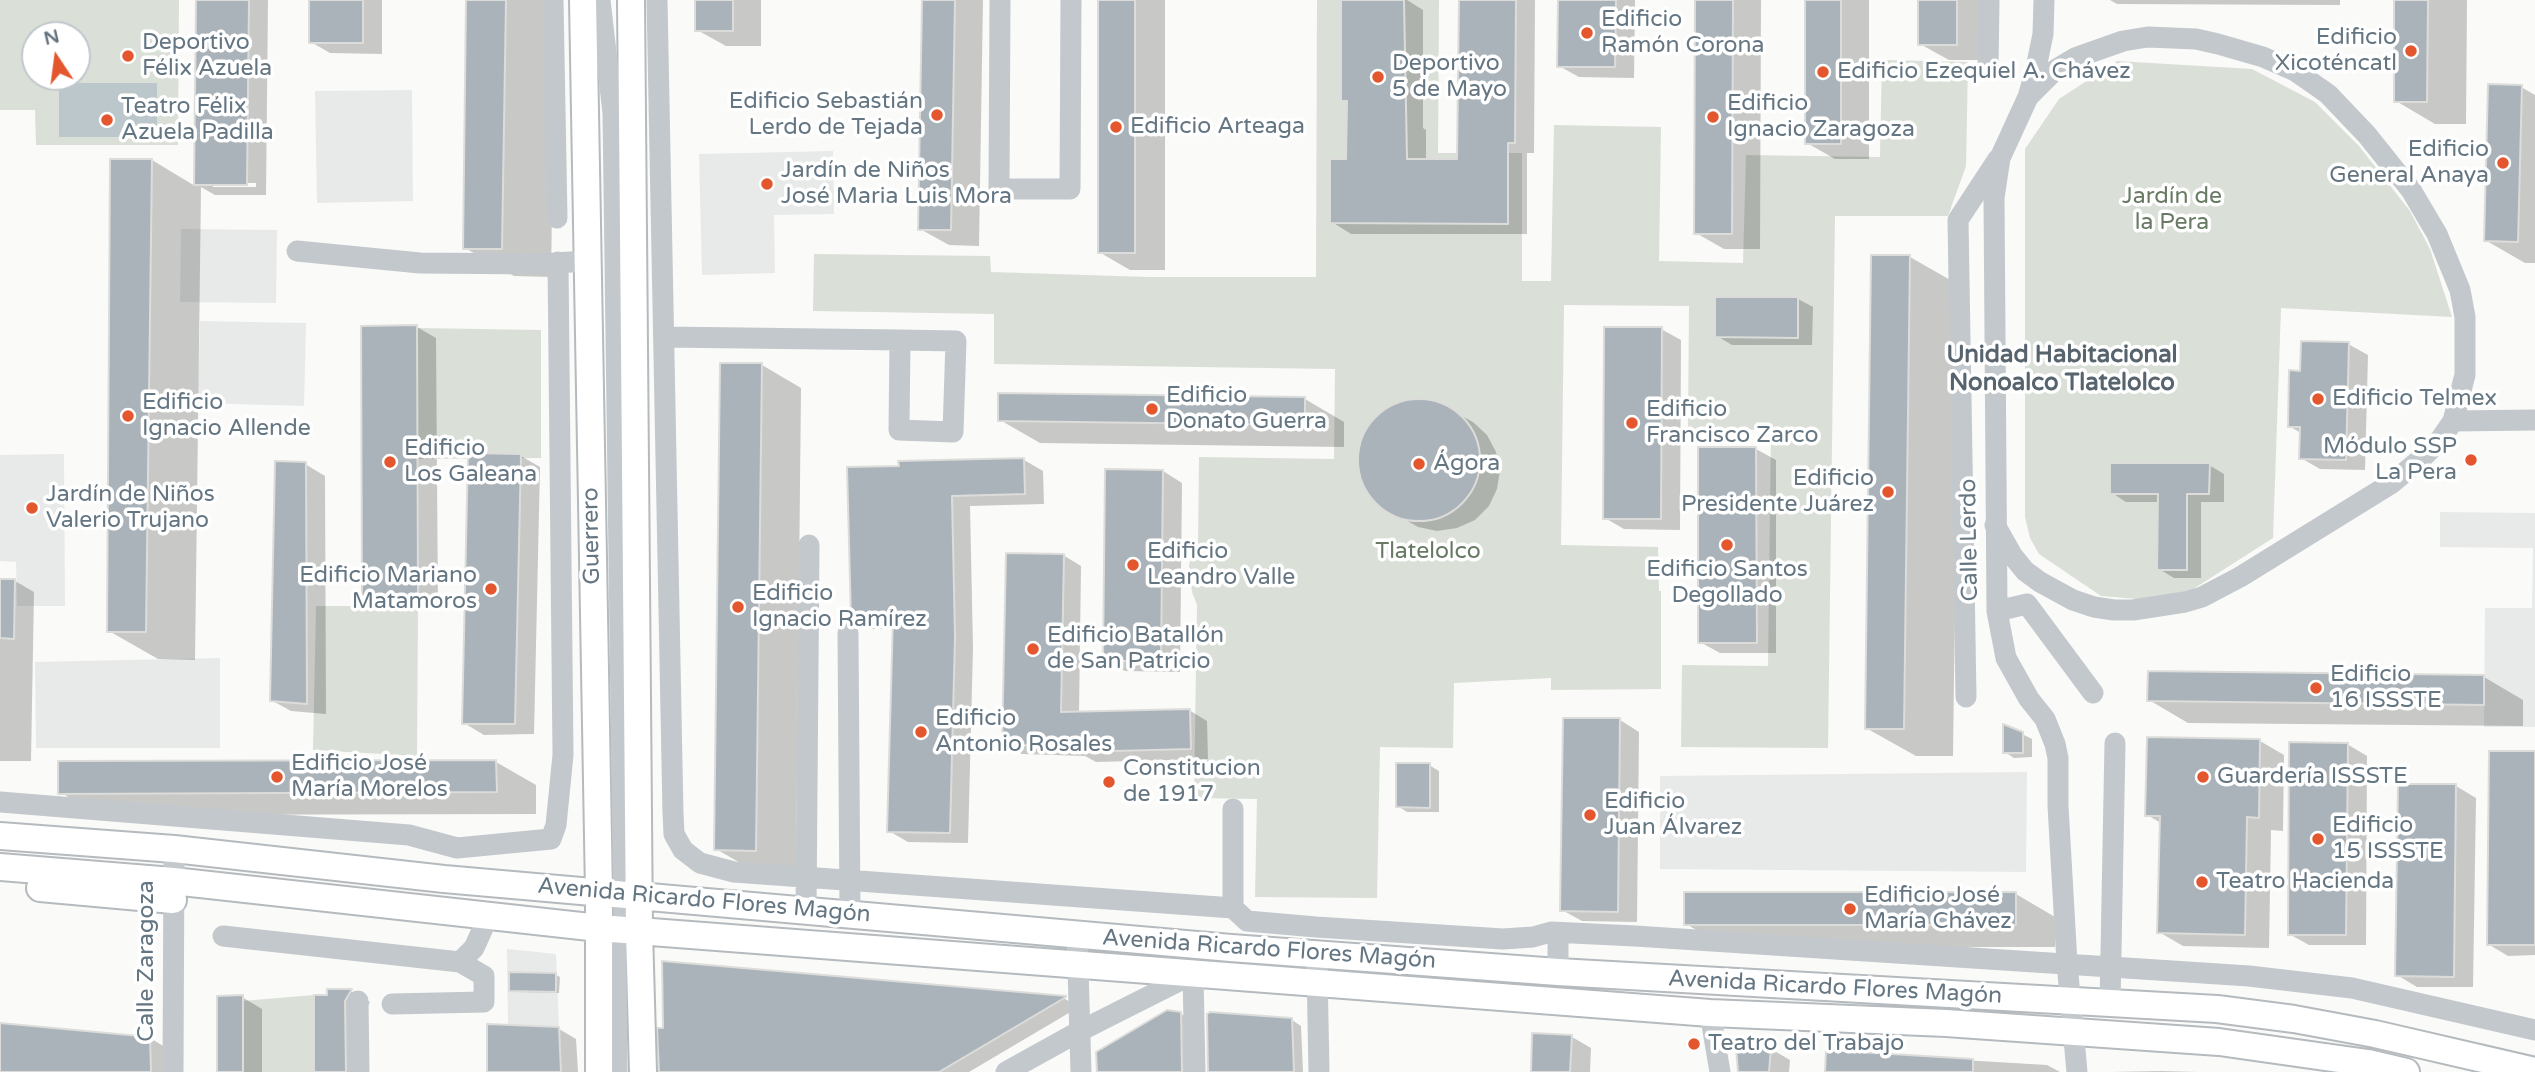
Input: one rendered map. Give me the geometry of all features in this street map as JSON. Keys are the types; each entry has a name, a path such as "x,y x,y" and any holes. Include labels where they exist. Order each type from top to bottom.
{"main road":[{"name":"Guerrero","path":"583,0 587,261 621,930 643,1072"},
{"name":"Guerrero","path":"598,1072 621,930 635,111 631,0"},
{"name":"Avenida Ricardo Flores Magón","path":"0,836 174,849 444,879 1316,954 1558,972 2217,1009 2294,1019 2375,1034 2535,1070"},
{"name":"Avenida Ricardo Flores Magón","path":"0,867 173,891 621,930 1710,1013 1946,1023 2219,1042 2368,1063 2406,1072"},
{"path":"0,884 173,891"},
{"path":"701,935 694,928 692,914 697,907 710,902"}],"street":[{"path":"553,0 557,218"},
{"path":"600,0 635,111 661,157 674,834 683,850 700,863 715,869 806,877 850,878 1233,908 1247,921 1316,927 1503,939 1558,933 2249,976 2352,988 2535,1030"},
{"path":"620,894 635,111 623,0"},
{"path":"635,111 657,0"},
{"path":"1000,0 999,189 1070,189 1070,0"},
{"path":"1988,69 1989,0"},
{"name":"Calle Lerdo","path":"2044,0 2043,34 2028,97 2000,158 1994,198 1997,611 2006,658 2025,692 2045,719 2058,758 2058,806 2067,963 2077,1072"},
{"path":"1995,525 2012,555 2025,571 2073,600 2094,607 2133,610 2202,597 2240,577 2392,482 2423,457 2454,421 2465,374 2467,335 2460,290 2437,234 2411,190 2367,135 2328,94 2295,71 2241,49 2196,39 2160,37 2123,41 2075,58 2055,70 2028,97"},
{"path":"555,120 585,121"},
{"path":"634,158 661,157"},
{"path":"1966,697 1958,220 2000,158"},
{"path":"297,251 420,263 587,261"},
{"path":"0,802 409,835 457,848 551,839 556,825 563,755 558,262"},
{"path":"665,337 900,340 956,341 953,432 899,430 900,340"},
{"path":"2454,421 2535,420"},
{"path":"806,911 809,544"},
{"path":"1997,611 2027,604 2093,693"},
{"path":"848,633 850,913"},
{"path":"2110,1004 2115,743"},
{"path":"1233,809 1233,908"},
{"path":"444,879 446,862 457,848"},
{"name":"Calle Zaragoza","path":"173,1072 174,849"},
{"path":"460,962 474,948 488,917"},
{"path":"617,1072 616,960 621,930"},
{"path":"621,930 634,959 635,1072"},
{"path":"1558,933 1558,972"},
{"path":"1077,935 1081,1072"},
{"path":"223,936 460,962 484,976 484,1002 392,1004"},
{"path":"1316,954 1319,1072"},
{"path":"1006,1072 1193,974 1195,1072"},
{"path":"358,1001 359,1072"},
{"path":"1710,1013 1720,1072"}],"shaded area":[{"path":"91,83 157,83 157,137 59,137 59,91 91,91"},
{"path":"412,90 413,201 317,203 315,91"},
{"name":"Jardín de Niños José Maria Luis Mora","path":"833,151 834,214 774,215 775,273 702,275 699,154"},
{"path":"181,229 277,230 276,303 180,302"},
{"path":"200,321 306,323 304,406 198,403"},
{"name":"Jardín de Niños Valerio Trujano","path":"64,454 65,606 17,606 16,562 0,561 0,455"},
{"path":"2440,512 2535,513 2535,727 2484,727 2485,608 2532,608 2533,548 2440,547"},
{"path":"220,658 220,748 36,748 35,662"},
{"path":"2027,772 2026,872 1660,869 1660,776"},
{"path":"507,949 556,954 559,1027 508,1025"}],"green space":[{"name":"Deportivo Félix Azuela","path":"0,0 179,0 178,145 36,145 35,110 0,110"},
{"name":"Tlatelolco","path":"1317,0 1439,0 1438,153 1522,153 1522,281 1551,281 1554,125 1661,127 1659,261 1743,263 1746,155 1880,157 1882,60 1968,62 1966,166 1948,216 1835,216 1828,748 1681,747 1682,665 1768,666 1771,430 1688,429 1689,306 1564,305 1561,545 1658,547 1661,689 1551,690 1551,678 1454,683 1453,748 1380,747 1377,898 1255,897 1257,799 1194,798 1197,605 1192,592 1189,566 1192,551 1198,545 1199,457 1334,459 1335,369 994,364 994,314 813,311 814,254 990,256 991,272 1149,277 1316,277"},
{"name":"Jardín de la Pera","path":"2117,61 2252,69 2315,102 2359,146 2410,211 2430,249 2452,317 2281,308 2273,538 2173,602 2101,596 2039,554 2030,538 2025,517 2025,149 2059,99"},
{"path":"417,328 541,330 541,458 418,459"},
{"path":"316,606 418,606 417,756 313,750"},
{"path":"314,995 314,1072 243,1072 242,1001"}],"building":[{"path":"196,0 249,0 247,185 194,185"},
{"path":"309,0 363,0 363,43 309,43"},
{"path":"466,0 506,0 502,249 463,249"},
{"path":"695,0 733,0 733,31 695,31"},
{"name":"Edificio Sebastián Lerdo de Tejada","path":"922,0 955,0 951,230 918,230"},
{"name":"Edificio Arteaga","path":"1098,0 1135,0 1135,253 1098,253"},
{"path":"1341,0 1404,0 1407,159 1457,159 1459,0 1516,0 1515,143 1508,143 1508,224 1330,223 1330,159 1346,159 1347,101 1341,101"},
{"name":"Edificio Ramón Corona","path":"1558,0 1616,0 1615,67 1557,67"},
{"name":"Edificio Ignacio Zaragoza","path":"1695,0 1733,0 1732,234 1694,234"},
{"name":"Edificio Ezequiel A. Chávez","path":"1805,0 1841,0 1841,144 1805,144"},
{"path":"1918,0 1957,0 1957,45 1918,45"},
{"name":"Edificio Xicoténcatl","path":"2394,0 2428,0 2427,102 2394,102"},
{"name":"Edificio General Anaya","path":"2488,84 2522,85 2518,242 2484,241"},
{"name":"Edificio Ignacio Allende","path":"110,159 152,159 146,632 107,632"},
{"name":"Edificio Presidente Juárez","path":"1871,255 1910,255 1904,729 1865,729"},
{"path":"1715,297 1798,297 1798,338 1715,337"},
{"name":"Edificio Los Galeana","path":"417,325 418,597 362,598 361,326"},
{"name":"Edificio Francisco Zarco","path":"1604,327 1662,327 1661,519 1603,519"},
{"name":"Edificio Telmex","path":"2301,341 2349,342 2346,460 2299,459 2300,427 2288,427 2289,370 2300,371"},
{"name":"Edificio Ignacio Ramírez","path":"720,363 762,363 756,851 714,850"},
{"name":"Edificio Donato Guerra","path":"998,393 1305,397 1305,425 998,421"},
{"name":"Ágora","path":"1419,399 1442,404 1462,417 1475,437 1480,460 1475,483 1462,503 1442,516 1419,521 1396,516 1376,503 1363,483 1358,460 1363,437 1376,417 1396,404"},
{"name":"Edificio Santos Degollado","path":"1698,447 1756,447 1757,643 1698,643"},
{"name":"Edificio Mariano Matamoros","path":"468,453 521,454 515,724 462,724"},
{"path":"1024,458 1025,494 952,496 955,637 950,833 887,832 893,617 851,619 847,467 899,466 898,461"},
{"path":"275,461 306,462 307,704 270,701"},
{"path":"2110,463 2210,463 2209,494 2187,494 2187,570 2157,570 2158,494 2110,494"},
{"name":"Edificio Leandro Valle","path":"1105,469 1163,470 1161,661 1103,661"},
{"name":"Edificio Batallón de San Patricio","path":"1006,553 1064,554 1061,712 1190,709 1191,749 1076,752 1075,746 1002,745"},
{"path":"0,579 15,579 14,639 0,638"},
{"name":"Edificio 16 ISSSTE","path":"2148,671 2484,675 2484,705 2147,701"},
{"name":"Edificio Juan Álvarez","path":"1563,718 1620,718 1618,912 1560,911"},
{"path":"2003,724 2023,732 2023,753 2003,753"},
{"path":"2147,737 2260,739 2259,818 2247,817 2245,935 2157,933 2160,816 2145,816"},
{"name":"Edificio 15 ISSSTE","path":"2289,742 2348,743 2346,935 2288,935"},
{"path":"2489,751 2535,751 2535,945 2487,945"},
{"name":"Edificio José María Morelos","path":"496,760 497,792 58,794 58,761"},
{"path":"1396,763 1430,763 1430,808 1396,807"},
{"path":"2398,784 2456,784 2454,977 2395,976"},
{"name":"Edificio José María Chávez","path":"1684,892 2016,892 2016,925 1684,925"},
{"path":"662,961 1066,997 939,1072 659,1072 657,1028 663,1028"},
{"path":"509,972 556,973 556,992 509,991"},
{"path":"327,989 352,989 345,1001 346,1072 314,1072 314,995 327,995"},
{"path":"243,995 243,1072 217,1072 217,996"},
{"path":"1167,1010 1181,1012 1182,1072 1097,1072 1096,1052"},
{"path":"1210,1012 1292,1018 1294,1072 1208,1072 1207,1014"},
{"path":"0,1023 150,1037 151,1072 0,1072"},
{"path":"487,1024 559,1027 561,1072 487,1072"},
{"path":"1532,1033 1572,1035 1570,1072 1531,1072"},
{"path":"1771,1047 1769,1072 1738,1072 1736,1048"},
{"path":"1826,1050 1973,1059 1973,1072 1825,1072"}],"place":[{"name":"Edificio Ramón Corona","path":"1587,33"},
{"name":"Edificio Xicoténcatl","path":"2411,51"},
{"name":"Deportivo Félix Azuela","path":"128,56"},
{"name":"Edificio Ezequiel A. Chávez","path":"1823,72"},
{"name":"Deportivo 5 de Mayo","path":"1378,77"},
{"name":"Edificio Sebastián Lerdo de Tejada","path":"937,115"},
{"name":"Edificio Ignacio Zaragoza","path":"1713,117"},
{"name":"Teatro Félix Azuela Padilla","path":"107,120"},
{"name":"Edificio Arteaga","path":"1116,127"},
{"name":"Edificio General Anaya","path":"2503,163"},
{"name":"Jardín de Niños José Maria Luis Mora","path":"767,184"},
{"name":"Edificio Telmex","path":"2318,399"},
{"name":"Edificio Donato Guerra","path":"1152,409"},
{"name":"Edificio Ignacio Allende","path":"128,416"},
{"name":"Edificio Francisco Zarco","path":"1632,423"},
{"name":"Módulo SSP La Pera","path":"2471,460"},
{"name":"Edificio Los Galeana","path":"390,462"},
{"name":"Ágora","path":"1419,464"},
{"name":"Edificio Presidente Juárez","path":"1888,492"},
{"name":"Jardín de Niños Valerio Trujano","path":"32,508"},
{"name":"Edificio Santos Degollado","path":"1727,545"},
{"name":"Edificio Leandro Valle","path":"1133,565"},
{"name":"Edificio Mariano Matamoros","path":"491,589"},
{"name":"Edificio Ignacio Ramírez","path":"738,607"},
{"name":"Edificio Batallón de San Patricio","path":"1033,649"},
{"name":"Edificio 16 ISSSTE","path":"2316,688"},
{"name":"Edificio Antonio Rosales","path":"921,732"},
{"name":"Edificio José María Morelos","path":"277,777"},
{"name":"Guardería ISSSTE","path":"2203,777"},
{"name":"Constitucion de 1917","path":"1109,782"},
{"name":"Edificio Juan Álvarez","path":"1590,815"},
{"name":"Edificio 15 ISSSTE","path":"2318,839"},
{"name":"Teatro Hacienda","path":"2202,882"},
{"name":"Edificio José María Chávez","path":"1850,909"},
{"name":"Teatro del Trabajo","path":"1694,1044"}],"district":[{"name":"Unidad Habitacional Nonoalco Tlatelolco","path":"2062,370"}]}
